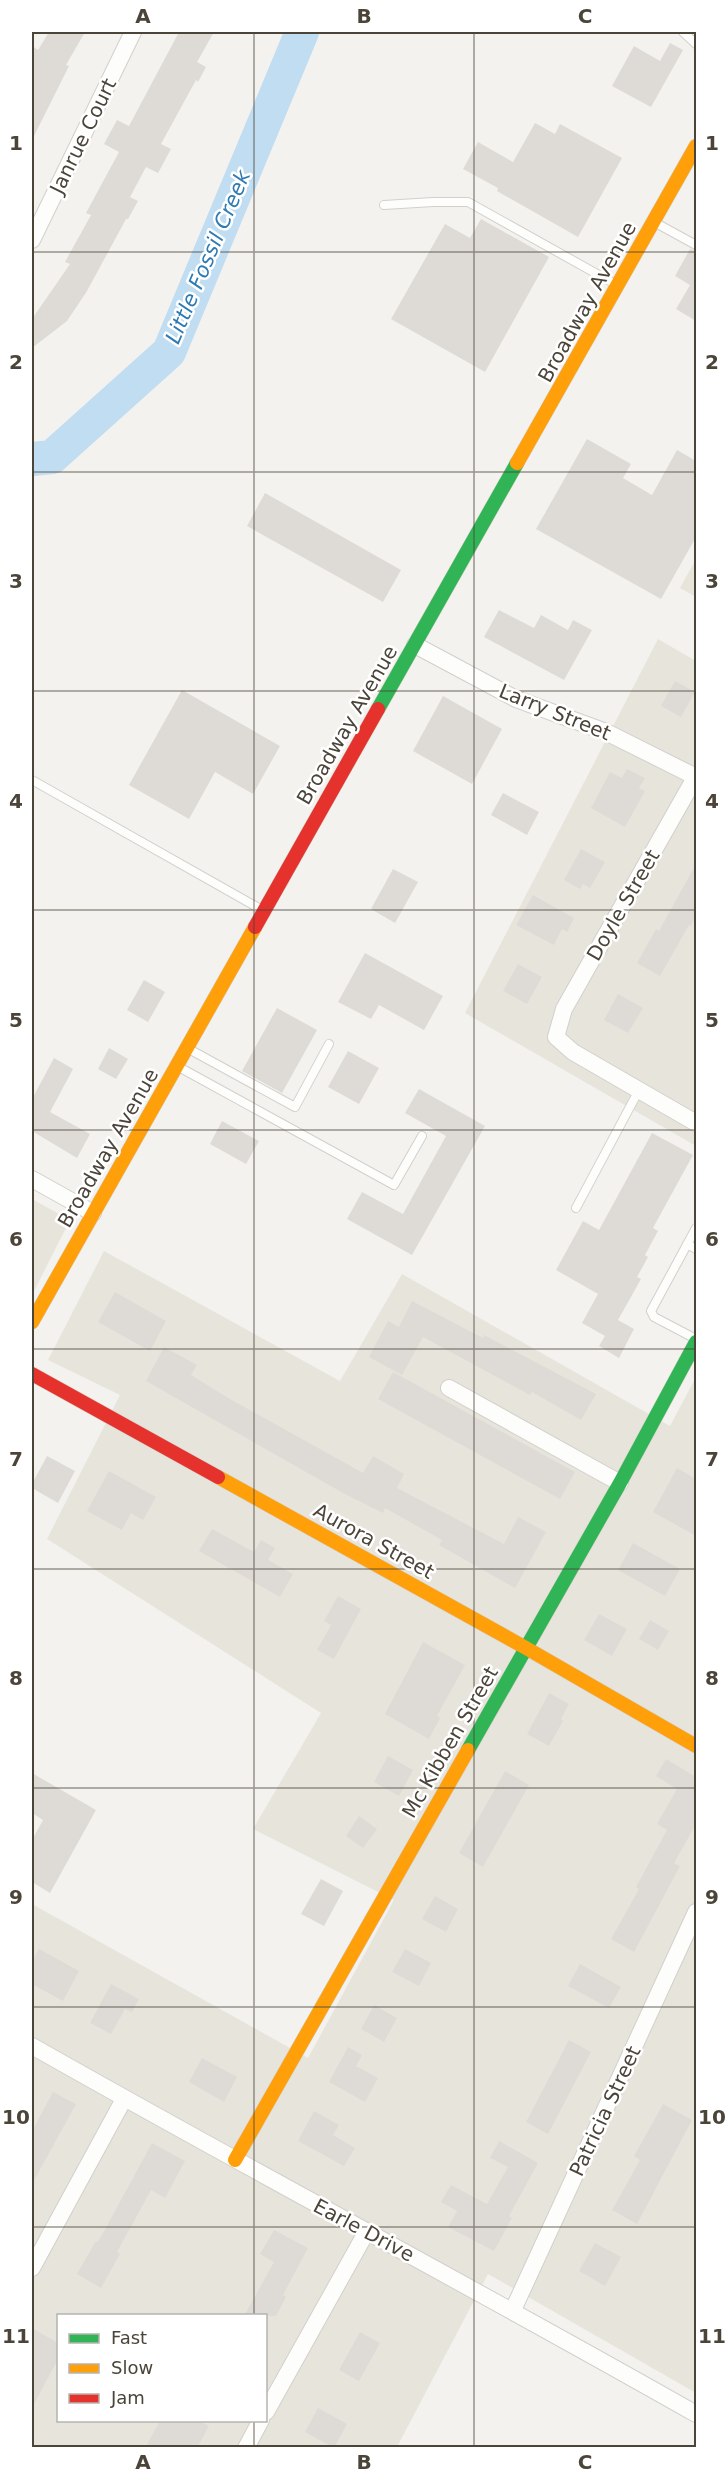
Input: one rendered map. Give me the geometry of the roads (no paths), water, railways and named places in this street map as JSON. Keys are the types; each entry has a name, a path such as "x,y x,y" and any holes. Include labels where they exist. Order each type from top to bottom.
{"street":[{"name":"Janrue Court","path":"32,240 133,32"},
{"name":"Broadway Avenue","path":"32,1322 696,146"},
{"name":"Larry Street","path":"415,645 516,699 606,732 696,777"},
{"name":"Doyle Street","path":"639,1090 573,1052 556,1037 564,1009 696,777"},
{"path":"639,1090 696,1123"},
{"path":"32,1179 93,1213"},
{"name":"Mc Kibben Street","path":"235,2160 620,1483 696,1341"},
{"name":"Aurora Street","path":"32,1374 526,1648 696,1746"},
{"path":"449,1388 620,1483"},
{"name":"Patricia Street","path":"513,2310 696,1912"},
{"name":"Earle Drive","path":"32,2046 235,2160 513,2310 696,2414"},
{"path":"32,2268 124,2099"},
{"path":"267,2410 367,2231"},
{"path":"246,2448 260,2422"}],"lane":[{"path":"683,32 696,44"},
{"path":"384,205 433,201 468,202 618,286"},
{"path":"654,222 696,245"},
{"path":"32,780 264,911"},
{"path":"187,1047 295,1107 329,1044"},
{"path":"177,1065 394,1185 422,1136"},
{"path":"576,1208 639,1090"},
{"path":"696,1228 651,1311 654,1317 696,1341"},
{"path":"687,1244 696,1249"}],"waterway":[{"name":"Little Fossil Creek","path":"32,459 52,457 169,352 302,32"}]}
